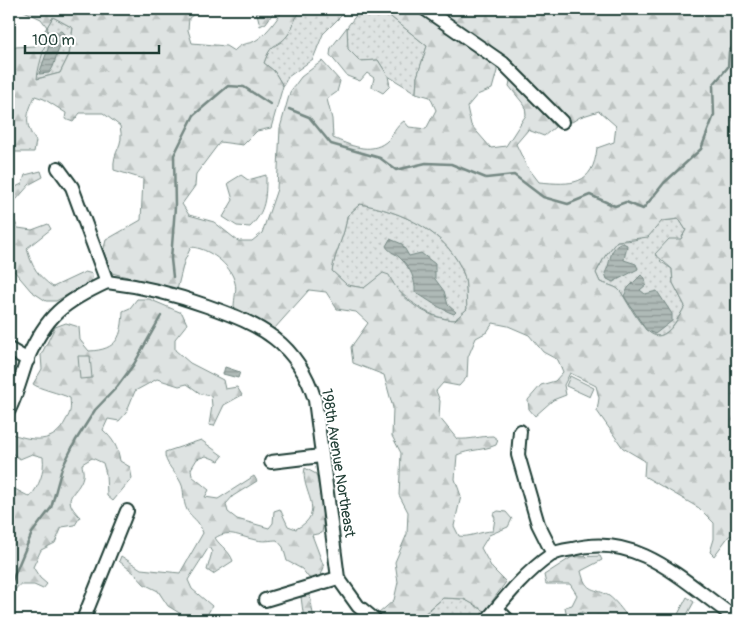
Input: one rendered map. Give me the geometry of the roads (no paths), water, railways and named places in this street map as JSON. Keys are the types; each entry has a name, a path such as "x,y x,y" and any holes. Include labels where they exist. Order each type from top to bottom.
{"street":[{"path":"426,9 503,63 562,122"},
{"path":"9,410 28,360 50,318 66,303 106,282 72,187 58,168"},
{"name":"198th Avenue Northeast","path":"106,282 141,286 197,302 248,320 284,347 308,380 314,400 338,578 358,606 375,620"},
{"path":"9,349 28,360"},
{"path":"520,431 518,455 538,524 553,554"},
{"path":"271,462 321,456"},
{"path":"86,619 127,511"},
{"path":"487,620 528,575 553,554 583,546 605,544 630,549 656,561 685,579 737,619"},
{"path":"265,600 338,578"},
{"path":"497,609 508,620"}],"waterway":[{"path":"289,109 309,117 331,144 380,158 396,170 426,163 451,164 486,178 514,175 543,197 568,204 590,195 615,206 626,202 643,209 664,183 701,149 714,115 713,85 728,67 729,52 737,40"},
{"path":"173,277 171,259 175,207 174,155 194,115 228,86 244,87 270,104"},
{"path":"9,588 32,533 51,508 62,468 76,440 95,410 117,387 134,364 161,316"}]}
